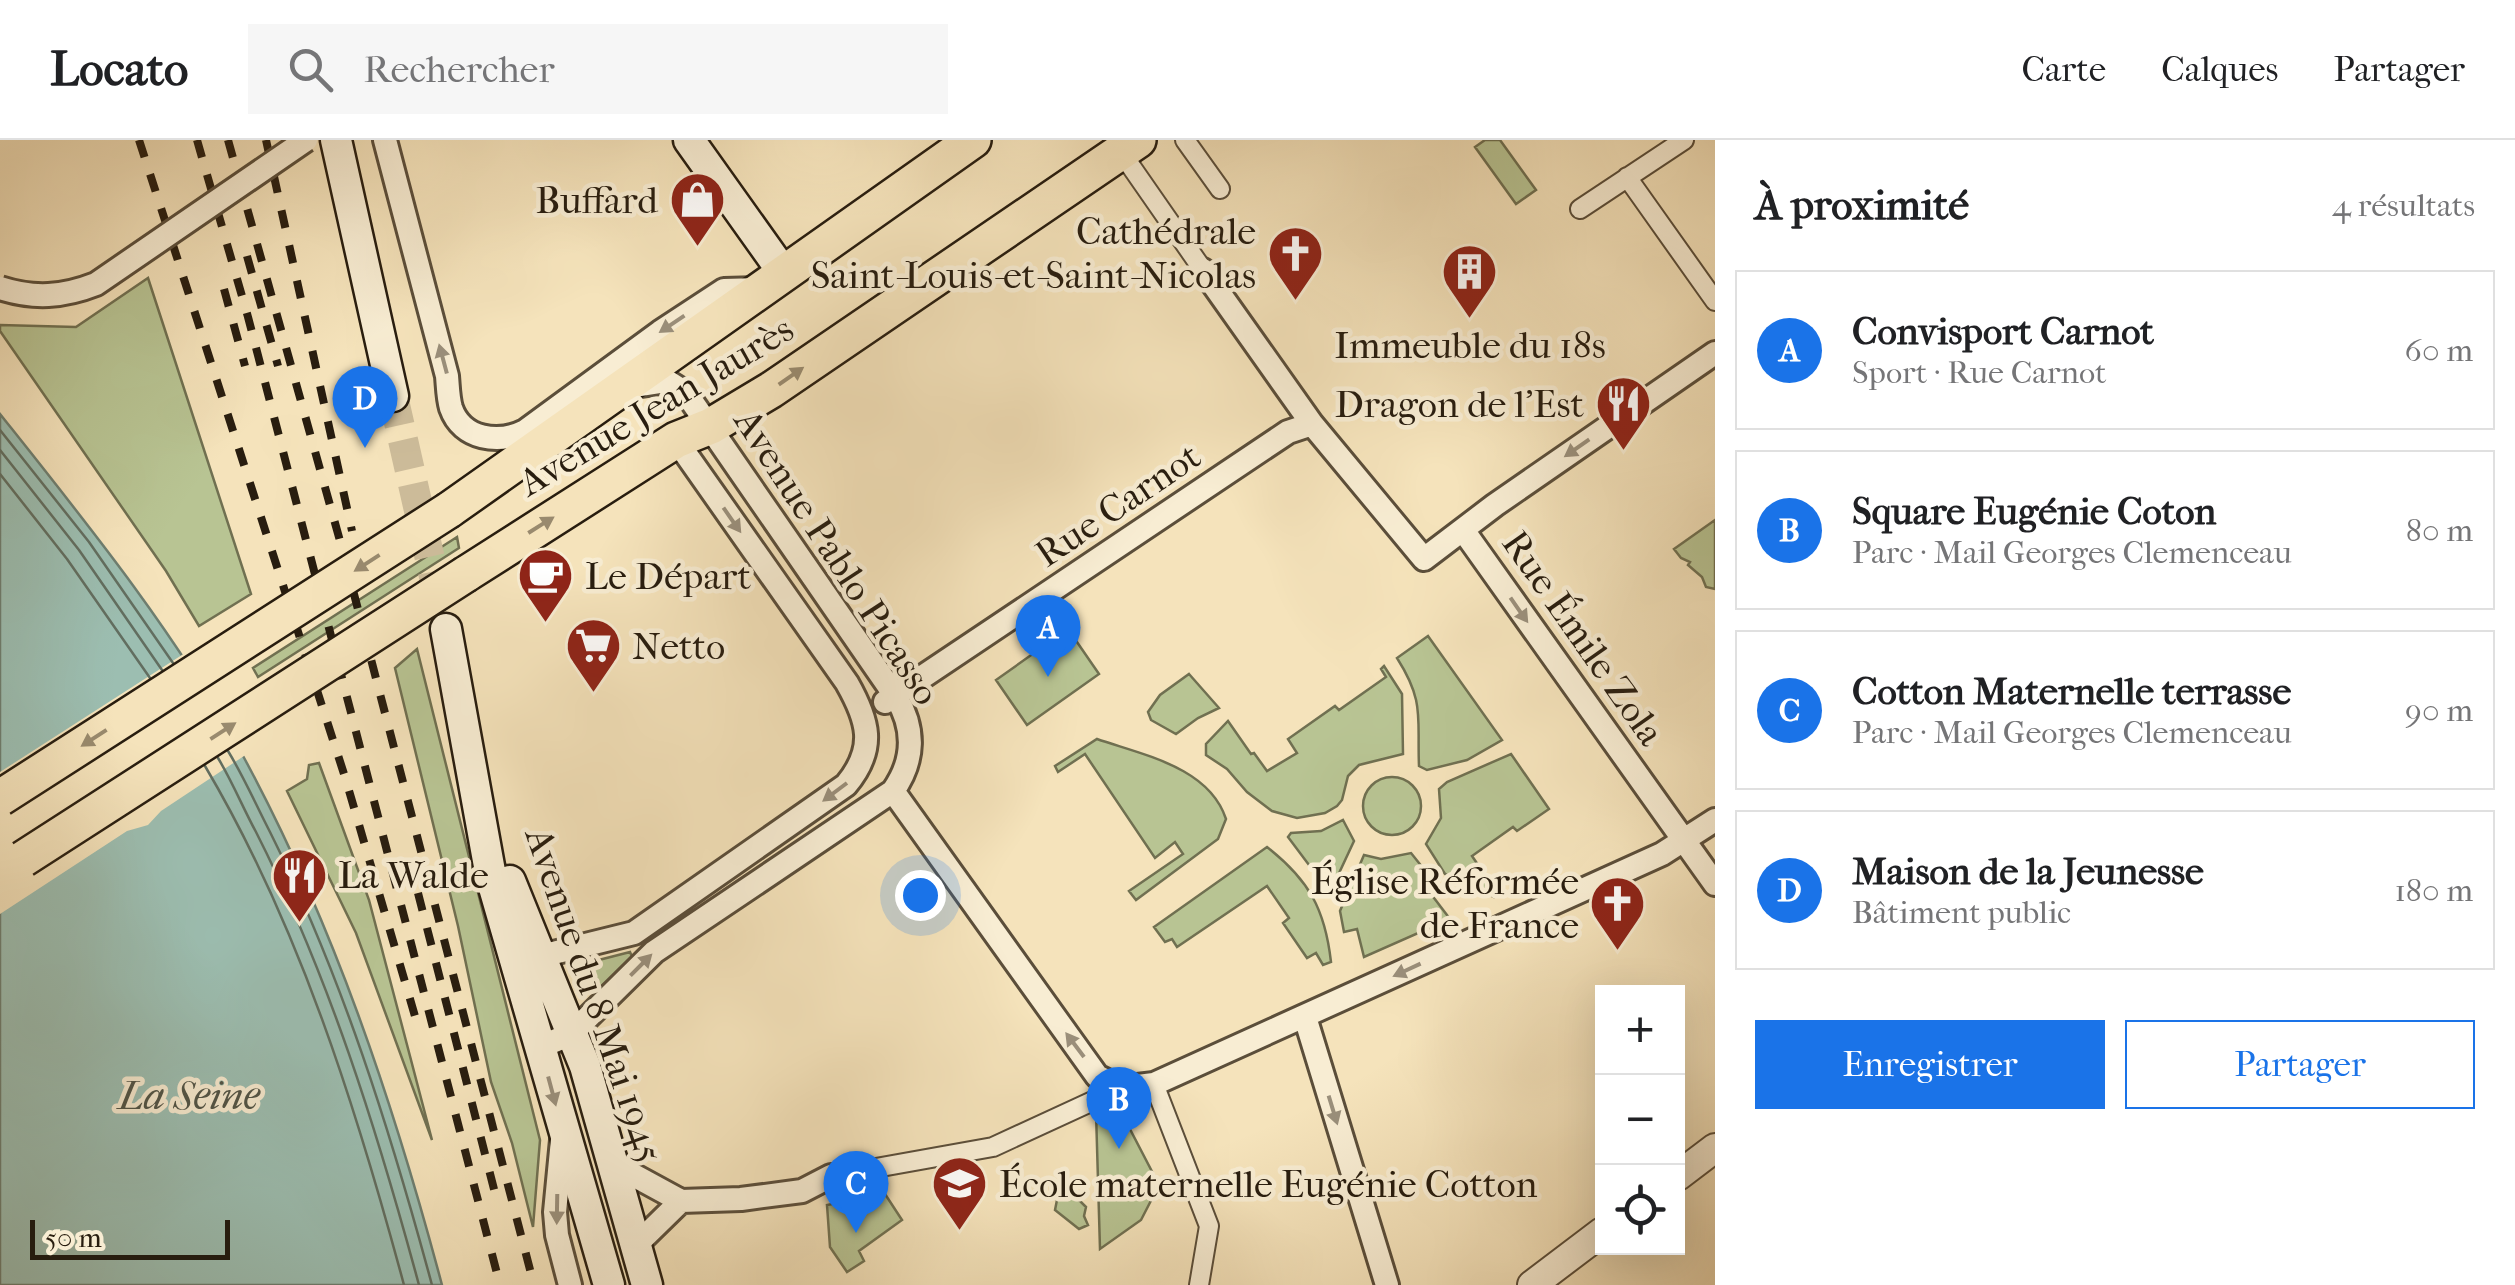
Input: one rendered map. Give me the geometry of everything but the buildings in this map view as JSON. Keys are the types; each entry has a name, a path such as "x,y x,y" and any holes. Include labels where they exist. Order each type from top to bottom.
{"main road":[{"path":"336,140 393,396"},
{"path":"689,140 772,280"},
{"name":"Avenue Jean Jaurès","path":"0,798 450,510 973,140"},
{"name":"Avenue Jean Jaurès","path":"0,874 617,477 676,440 711,426 771,390 1129,146"},
{"name":"Avenue du 8 Mai 1945","path":"446,630 491,877 528,960 585,1066 647,1285"},
{"name":"Avenue du 8 Mai 1945","path":"528,960 540,1047 608,1285"}],"street":[{"path":"0,288 33,297 96,284 306,140"},
{"name":"Avenue Jean Jaurès","path":"385,140 447,376 452,411 468,430 486,438 512,438 525,431 724,290 772,280"},
{"path":"1185,140 1220,189"},
{"path":"1580,209 1684,140"},
{"path":"1129,146 1202,270 1312,424 1424,559 1715,352"},
{"path":"1627,177 1715,301"},
{"name":"Avenue Pablo Picasso","path":"617,391 667,381 686,393 711,426 905,712 912,740 903,776 893,791"},
{"name":"Rue Carnot","path":"864,712 896,697 1288,432 1312,424"},
{"name":"Avenue Pablo Picasso","path":"528,960 634,933 846,784 858,770 864,751 868,731 864,712 676,440"},
{"name":"Rue Émile Zola","path":"1463,530 1715,884"},
{"path":"540,1047 571,1034 654,952 893,791 1098,1076 1121,1088"},
{"path":"614,1164 680,1201 741,1199 802,1192 831,1176 993,1147 1121,1088 1154,1084 1305,1017 1686,841 1715,820"},
{"path":"1305,1017 1387,1285"},
{"path":"1154,1084 1209,1226 1199,1285"},
{"path":"563,1131 555,1212 570,1285"},
{"path":"1685,1171 1715,1148"},
{"path":"635,1246 680,1201"},
{"path":"1532,1285 1595,1237"}],"green space":[{"path":"1485,140 1500,140 1536,190 1516,204 1475,147"},
{"path":"148,278 251,594 199,626 166,571 0,331 0,325 76,327"},
{"path":"1715,520 1715,589 1706,587 1702,577 1688,565 1690,562 1674,549"},
{"path":"457,537 459,548 258,677 253,668"},
{"path":"1068,629 1099,674 1027,725 996,680"},
{"path":"1428,636 1502,740 1467,760 1427,770 1419,766 1416,699 1397,658"},
{"path":"417,649 540,1140 533,1227 512,1143 491,1082 458,926 395,668"},
{"path":"1384,666 1402,694 1403,754 1359,765 1348,776 1342,800 1325,813 1297,818 1272,811 1206,755 1206,744 1228,721 1267,771 1297,753 1288,739 1386,677 1381,669"},
{"path":"1189,674 1219,708 1176,734 1151,720 1148,712 1160,695"},
{"path":"1097,739 1190,775 1217,801 1226,819 1218,839 1136,900 1129,891 1183,854 1175,842 1155,858 1085,754 1058,772 1055,766"},
{"path":"1511,754 1549,809 1517,831 1513,827 1472,856 1498,894 1494,897 1445,874 1426,844 1441,818 1439,789"},
{"path":"319,763 369,900 432,1140 356,933 287,791 307,779 309,765"},
{"path":"1392,777 1412,786 1421,806 1412,826 1392,835 1372,826 1363,806 1372,786"},
{"path":"1343,820 1354,841 1333,886 1327,889 1288,837 1291,833 1321,831"},
{"path":"1267,847 1294,871 1312,897 1324,926 1331,962 1323,965 1316,953 1307,958 1283,923 1289,918 1267,886 1177,947 1172,939 1165,942 1154,927"},
{"path":"1411,853 1439,888 1431,894 1450,919 1364,957 1357,929 1344,932 1340,911 1364,855 1381,859"},
{"path":"630,952 633,959 597,990 591,962"},
{"path":"1120,1110 1159,1185 1141,1220 1100,1249 1096,1112"},
{"path":"1064,1187 1086,1207 1088,1225 1079,1229 1055,1210 1057,1200 1053,1192"},
{"path":"885,1194 902,1220 859,1251 864,1261 847,1272 830,1247 827,1205"}],"water":[{"name":"La Seine","path":"0,414 159,621 216,709 275,818 358,1014 403,1148 442,1285 0,1285"}],"pier":[{"path":"185,653 247,754 161,811 148,825 127,831 0,914 0,772"}],"tunnel":[{"path":"393,396 442,612"}],"railway":[{"path":"139,140 345,777 417,1023"},
{"path":"197,140 248,317 500,1285"},
{"path":"228,140 342,548 534,1285"},
{"path":"266,140 352,531"},
{"path":"247,256 278,366"},
{"path":"224,289 245,366"},
{"path":"418,893 495,1193"}],"place":[{"name":"Buffard","path":"697,249"},
{"name":"Cathédrale Saint-Louis-et-Saint-Nicolas","path":"1295,302"},
{"name":"Immeuble du 18s","path":"1470,321"},
{"name":"Maison de la Jeunesse","path":"365,448"},
{"name":"Dragon de l'Est","path":"1623,453"},
{"name":"Le Départ","path":"546,625"},
{"name":"Convisport Carnot","path":"1048,677"},
{"name":"Netto","path":"593,695"},
{"name":"La Walde","path":"299,924"},
{"name":"Église Réformée de France","path":"1618,952"},
{"name":"Square Eugénie Coton","path":"1119,1149"},
{"name":"Cotton Maternelle terrasse","path":"856,1233"},
{"name":"École maternelle Eugénie Cotton","path":"960,1233"}]}
